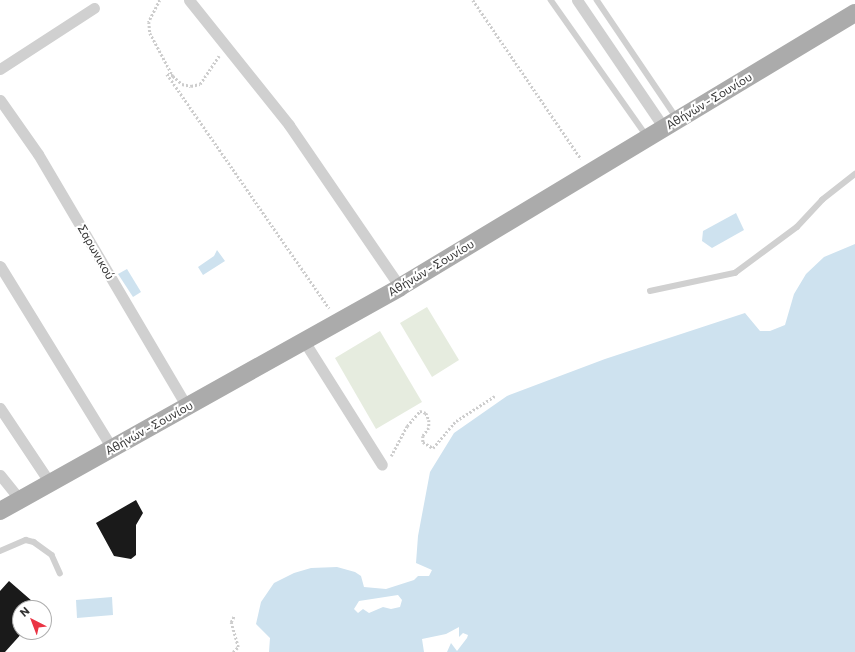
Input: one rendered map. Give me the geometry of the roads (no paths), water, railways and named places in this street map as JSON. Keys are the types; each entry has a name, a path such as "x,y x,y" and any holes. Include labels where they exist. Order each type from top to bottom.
{"main road":[{"name":"Αθήνών - Σουνίου","path":"0,511 400,287 855,13"}],"street":[{"path":"189,0 290,125 400,287"},
{"path":"577,0 671,124"},
{"path":"0,69 94,8"},
{"name":"Σαρωνικού","path":"0,100 38,154 187,407"},
{"path":"0,266 112,448"},
{"path":"304,341 382,465"},
{"path":"0,408 50,483"},
{"path":"0,476 20,500"}],"lane":[{"path":"551,0 648,138"},
{"path":"597,0 671,124"},
{"path":"650,291 735,273 797,227 822,200 855,174"},
{"path":"0,551 26,540 34,542 52,555 60,573"}],"water":[{"path":"736,213 744,230 712,248 702,241 703,231"},
{"path":"855,244 855,652 447,652 451,643 457,651 467,638 468,635 463,633 459,637 459,627 446,634 422,639 424,652 269,652 270,638 256,624 261,602 274,583 294,573 311,568 337,567 355,572 361,576 364,587 386,589 414,580 418,576 429,576 432,570 416,563 418,536 430,472 454,433 507,396 605,359 745,313 760,331 770,331 785,325 794,294 806,274 824,257","holes":["398,595 402,600 400,607 391,609 383,607 369,613 363,609 358,613 354,609 359,601"]},
{"path":"217,250 225,261 203,275 198,267 214,256"},
{"path":"127,269 141,292 133,297 118,274"},
{"path":"112,597 113,615 77,618 76,600"}]}
